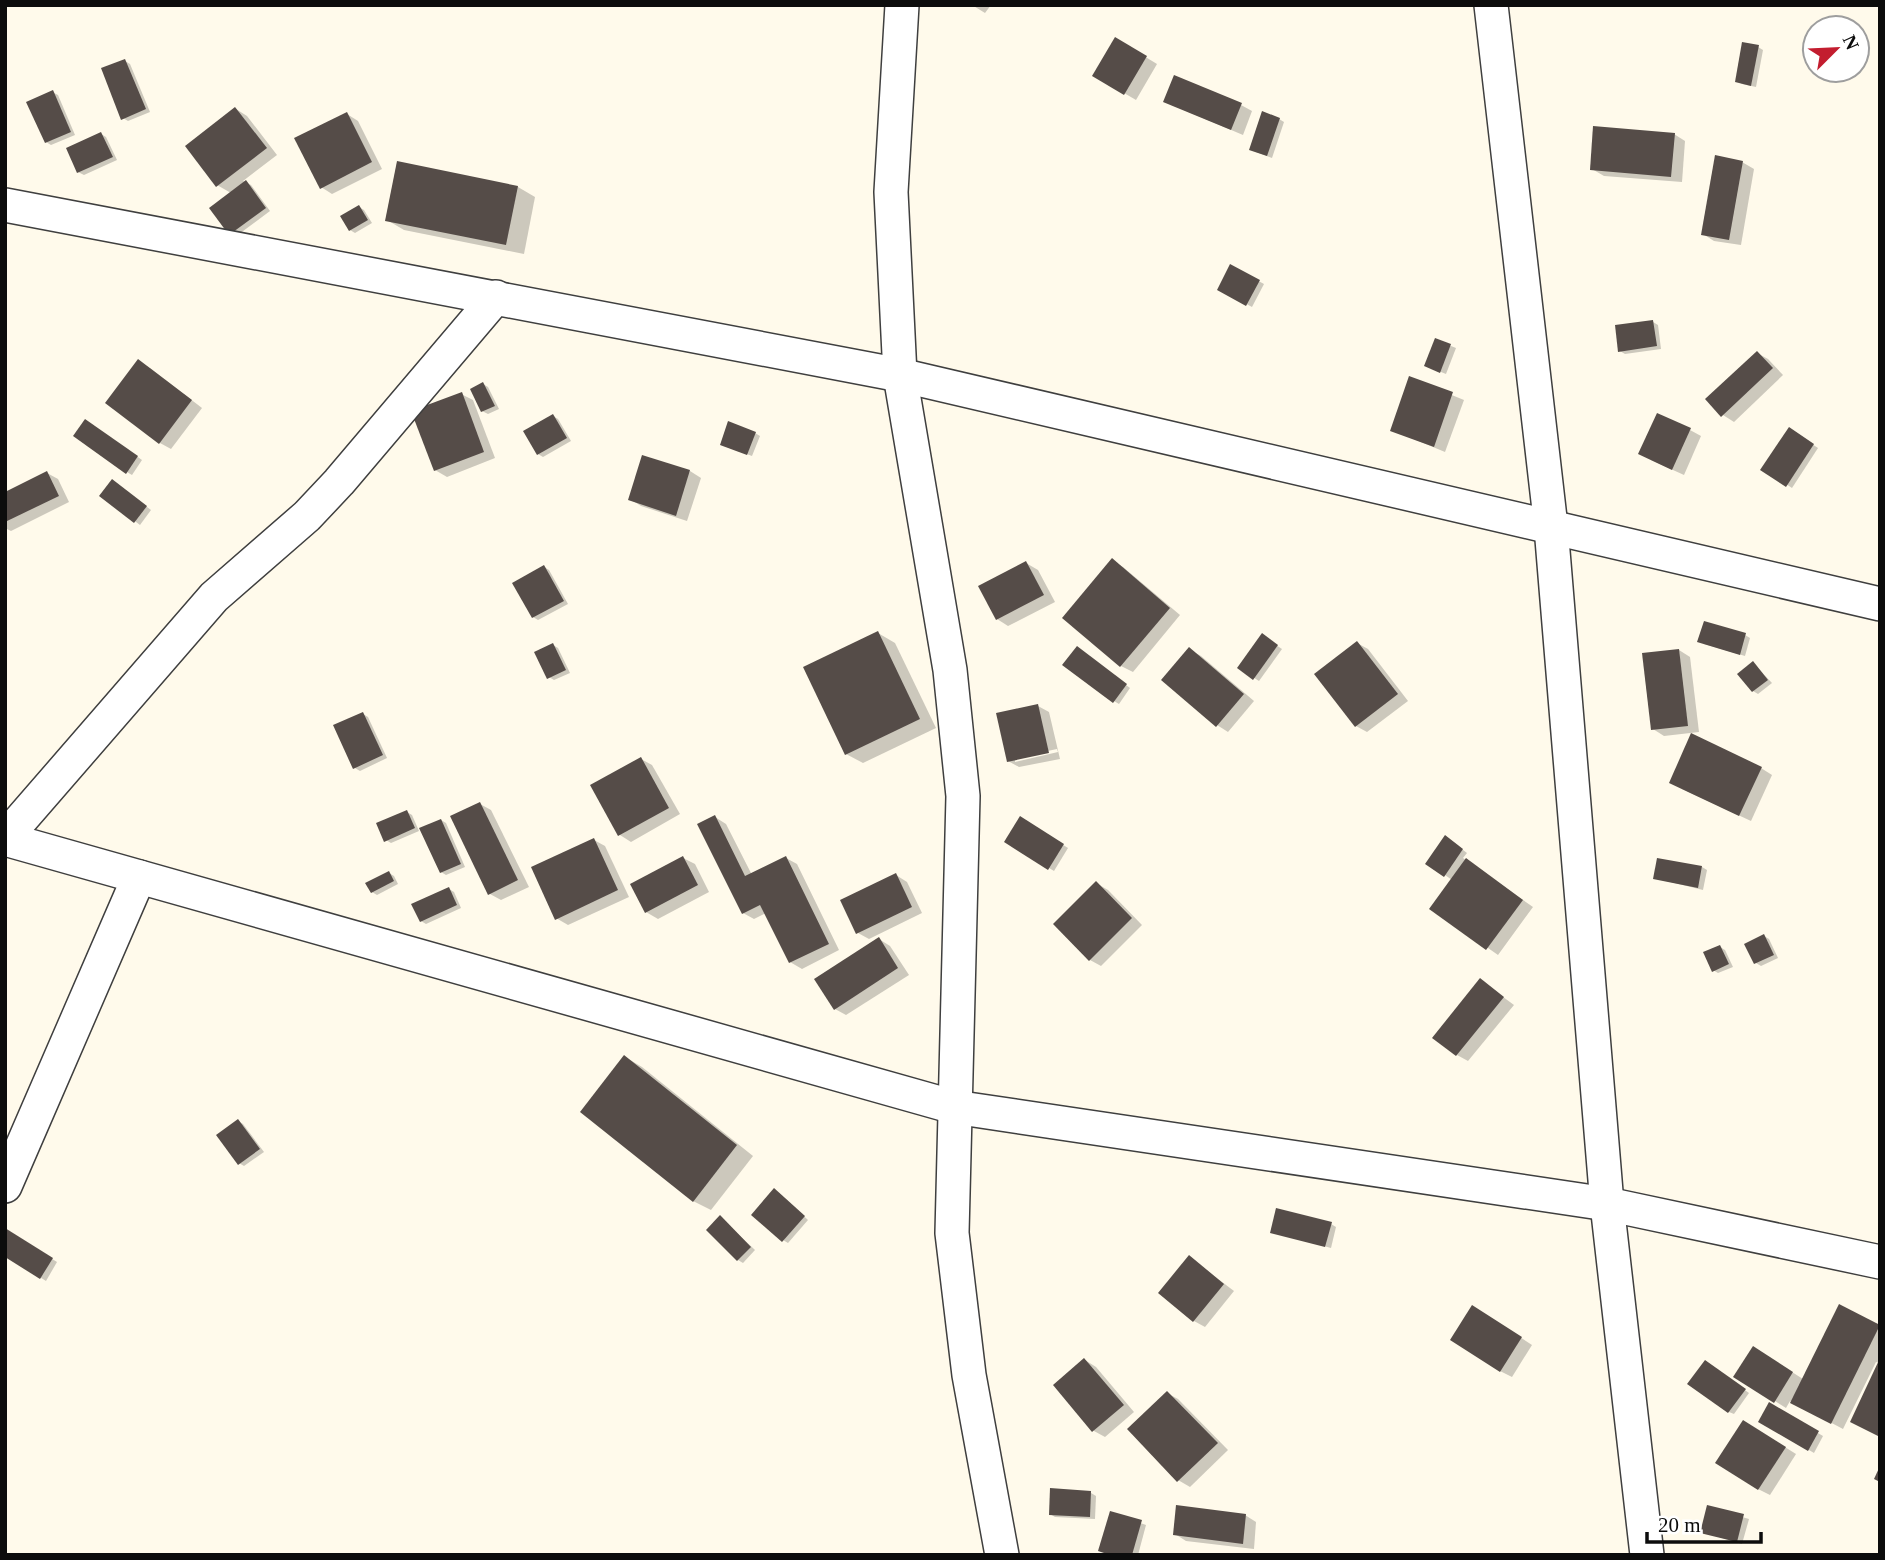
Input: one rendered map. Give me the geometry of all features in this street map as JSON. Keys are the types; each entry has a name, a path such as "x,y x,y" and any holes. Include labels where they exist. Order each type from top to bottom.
{"street":[{"path":"902,5 891,192 900,375 950,670 963,796 951,1233 969,1375 1002,1555"},
{"path":"1491,5 1551,527 1607,1204 1647,1555"},
{"path":"5,205 900,375 1880,604"},
{"path":"496,297 339,482 307,516 214,597 5,839 954,1107 1607,1204 1880,1262"},
{"path":"5,1186 139,877"}],"building":[{"path":"1115,37 1147,56 1124,95 1092,76"},
{"path":"1742,42 1759,45 1751,86 1735,82"},
{"path":"125,59 146,109 121,120 101,68"},
{"path":"1174,75 1242,103 1231,130 1163,102"},
{"path":"53,90 71,132 45,143 26,102"},
{"path":"235,107 267,148 216,187 185,146"},
{"path":"1262,111 1280,118 1267,156 1249,150"},
{"path":"347,112 372,162 320,189 294,138"},
{"path":"1593,126 1675,133 1671,177 1590,170"},
{"path":"101,132 113,157 77,173 66,148"},
{"path":"1715,155 1743,161 1729,240 1701,235"},
{"path":"397,161 518,186 506,245 385,221"},
{"path":"246,180 266,208 229,235 209,208"},
{"path":"359,205 368,220 349,231 340,216"},
{"path":"1230,264 1260,280 1246,306 1217,290"},
{"path":"1653,320 1657,346 1618,352 1615,325"},
{"path":"1435,338 1451,344 1440,373 1424,366"},
{"path":"1757,351 1773,368 1721,417 1705,399"},
{"path":"138,359 192,400 159,444 105,403"},
{"path":"1409,376 1453,392 1434,447 1390,431"},
{"path":"483,382 495,406 481,412 470,389"},
{"path":"462,392 484,452 434,471 411,411"},
{"path":"1657,413 1691,428 1672,470 1638,454"},
{"path":"553,414 567,438 537,455 523,431"},
{"path":"85,419 138,456 126,474 73,436"},
{"path":"728,421 756,432 747,455 720,445"},
{"path":"1789,427 1814,444 1786,487 1760,470"},
{"path":"642,455 690,470 676,516 628,500"},
{"path":"47,471 59,496 5,522 5,492"},
{"path":"112,479 147,506 134,523 99,496"},
{"path":"1112,558 1170,608 1120,667 1062,618"},
{"path":"1026,561 1044,595 996,620 978,586"},
{"path":"544,565 564,601 532,618 512,583"},
{"path":"1704,621 1746,633 1740,655 1697,642"},
{"path":"878,631 920,719 845,755 803,667"},
{"path":"1262,633 1278,645 1253,680 1237,668"},
{"path":"1357,641 1398,694 1355,727 1314,674"},
{"path":"553,643 566,670 547,679 534,652"},
{"path":"1077,646 1127,684 1113,703 1062,665"},
{"path":"1189,647 1244,694 1216,727 1161,680"},
{"path":"1679,649 1688,726 1651,730 1642,653"},
{"path":"1753,661 1768,680 1752,692 1737,674"},
{"path":"1038,704 1049,753 1007,762 996,713"},
{"path":"363,712 383,755 353,769 333,725"},
{"path":"1691,733 1762,767 1739,816 1669,783"},
{"path":"641,757 669,808 618,836 590,785"},
{"path":"480,802 518,880 488,895 450,816"},
{"path":"407,810 415,828 384,842 376,823"},
{"path":"715,815 745,876 786,856 829,944 789,963 760,905 742,914 697,824"},
{"path":"1020,816 1064,844 1048,870 1004,842"},
{"path":"441,819 461,864 440,873 419,828"},
{"path":"1445,835 1463,849 1444,877 1425,864"},
{"path":"594,838 618,890 555,920 531,867"},
{"path":"683,856 698,885 645,913 630,884"},
{"path":"1466,858 1523,900 1486,950 1429,909"},
{"path":"1657,858 1702,866 1698,888 1653,879"},
{"path":"389,871 394,881 371,893 365,883"},
{"path":"896,873 912,907 856,934 840,900"},
{"path":"1096,881 1132,918 1089,961 1053,924"},
{"path":"449,887 457,905 420,922 411,904"},
{"path":"1764,934 1774,955 1754,964 1744,944"},
{"path":"879,937 898,968 834,1010 814,979"},
{"path":"1720,945 1729,964 1712,972 1703,952"},
{"path":"1480,978 1504,997 1456,1056 1432,1038"},
{"path":"624,1055 737,1145 693,1202 580,1112"},
{"path":"238,1119 260,1149 238,1165 216,1135"},
{"path":"774,1188 805,1216 782,1242 751,1215"},
{"path":"1276,1208 1332,1222 1325,1247 1270,1233"},
{"path":"720,1215 751,1247 737,1261 706,1230"},
{"path":"5,1228 53,1258 40,1279 5,1257"},
{"path":"1189,1255 1224,1284 1193,1322 1158,1293"},
{"path":"1839,1304 1880,1325 1831,1424 1790,1403"},
{"path":"1472,1305 1522,1337 1500,1372 1450,1340"},
{"path":"1753,1346 1793,1372 1774,1403 1733,1377"},
{"path":"1084,1358 1124,1405 1092,1432 1053,1385"},
{"path":"1880,1358 1880,1437 1850,1422"},
{"path":"1705,1360 1746,1389 1728,1413 1687,1384"},
{"path":"1167,1391 1218,1443 1177,1482 1127,1429"},
{"path":"1769,1402 1819,1431 1808,1451 1758,1422"},
{"path":"1743,1420 1786,1447 1758,1490 1715,1463"},
{"path":"1880,1466 1880,1482 1874,1479"},
{"path":"1050,1488 1091,1491 1090,1517 1049,1515"},
{"path":"1176,1505 1246,1514 1243,1544 1173,1535"},
{"path":"1707,1505 1744,1514 1737,1542 1700,1533"},
{"path":"1110,1511 1142,1520 1132,1555 1110,1555 1098,1551"}]}
